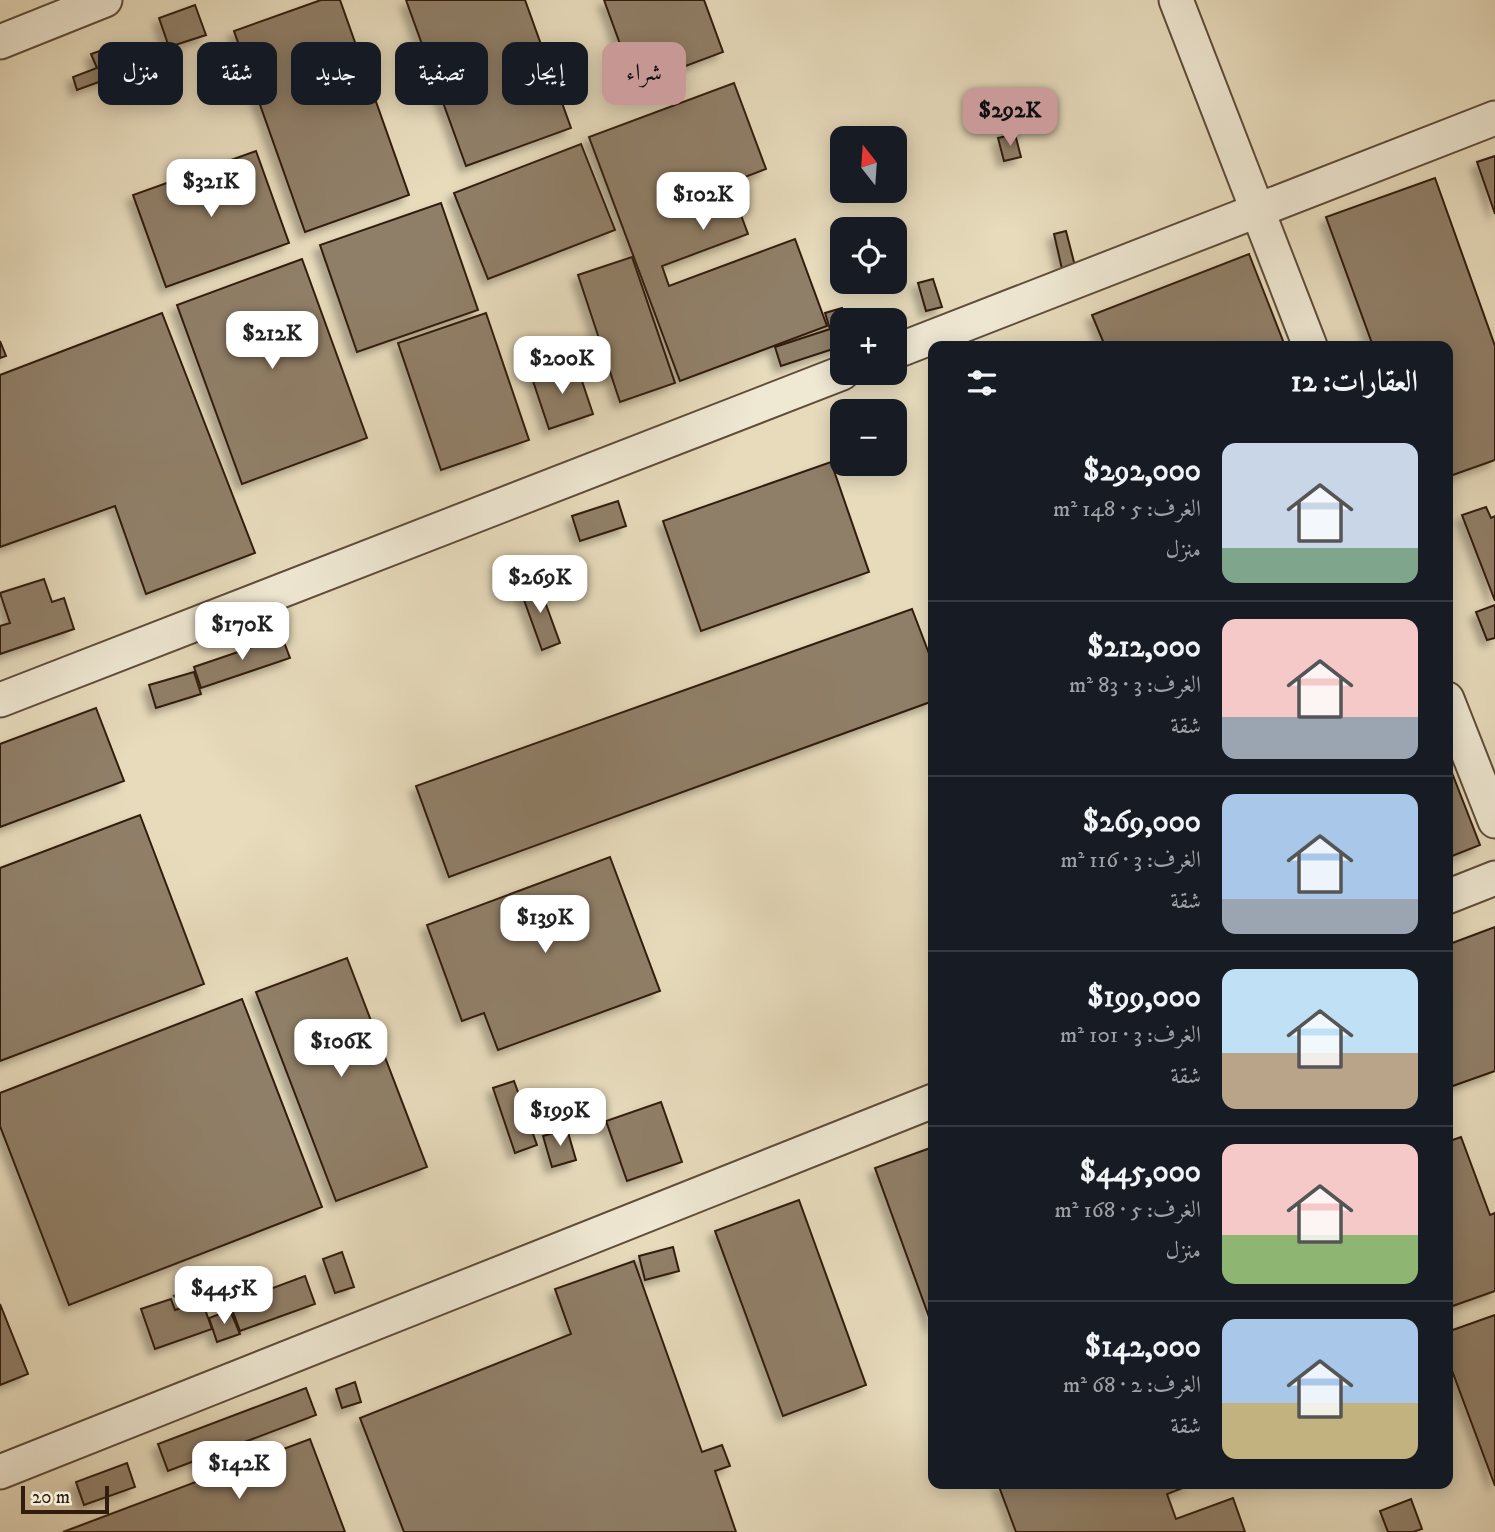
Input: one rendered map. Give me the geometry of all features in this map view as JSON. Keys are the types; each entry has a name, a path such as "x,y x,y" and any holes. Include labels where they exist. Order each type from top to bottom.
{"lane":[{"path":"0,42 105,0"},
{"path":"1176,0 1308,341"},
{"path":"907,347 1495,118"},
{"path":"0,700 830,378"},
{"path":"1453,714 1495,821"},
{"path":"1453,895 1495,878"},
{"path":"0,1472 928,1103"}],"building":[{"path":"321,0 340,0 355,42 291,42 291,105 377,105 409,195 305,232 260,105 277,105 277,42 238,42 234,31"},
{"path":"406,0 525,0 540,42 502,42 502,105 563,105 571,128 466,166 444,105 488,105 488,42 421,42"},
{"path":"604,0 704,0 723,52 686,66 686,42 619,42"},
{"path":"195,5 206,35 183,42 167,42 159,18"},
{"path":"98,52 98,82 77,90 73,77 97,68 91,54"},
{"path":"734,83 766,169 729,183 748,234 662,266 669,286 795,239 827,326 680,381 589,137 675,105 686,105 686,101"},
{"path":"1015,134 1021,157 1004,161 998,138"},
{"path":"581,144 615,230 488,279 454,193"},
{"path":"256,151 289,243 166,287 133,195"},
{"path":"1495,156 1495,214 1477,162"},
{"path":"1435,178 1495,346 1495,460 1453,475 1453,341 1371,341 1326,217"},
{"path":"441,203 478,310 357,352 320,245"},
{"path":"1066,231 1075,266 1062,269 1054,234"},
{"path":"1249,254 1283,341 1103,341 1092,315"},
{"path":"632,257 675,383 620,402 578,275"},
{"path":"302,259 367,438 242,484 177,305"},
{"path":"933,279 942,307 926,311 918,283"},
{"path":"830,312 830,329 825,313"},
{"path":"162,313 255,553 146,594 115,506 0,547 0,375"},
{"path":"486,313 529,440 441,470 398,343"},
{"path":"830,329 830,350 781,366 775,347"},
{"path":"0,341 6,356 0,358"},
{"path":"576,363 593,414 549,429 532,378"},
{"path":"830,462 830,476 836,476 869,572 701,631 663,521"},
{"path":"618,501 626,526 580,541 572,516"},
{"path":"1486,507 1491,518 1495,516 1495,601 1462,515"},
{"path":"44,579 52,602 64,598 74,629 0,654 0,626 10,623 0,593"},
{"path":"537,580 560,643 542,650 519,586"},
{"path":"1495,605 1495,638 1487,640 1476,612"},
{"path":"912,609 928,651 928,703 449,877 416,786"},
{"path":"282,637 290,658 201,688 194,667"},
{"path":"194,672 201,694 156,708 149,685"},
{"path":"96,708 124,781 0,827 0,744"},
{"path":"1453,775 1480,845 1453,856"},
{"path":"140,815 204,984 0,1061 0,868"},
{"path":"610,857 660,991 498,1050 484,1013 462,1021 427,925"},
{"path":"1495,927 1495,1071 1453,1086 1453,943"},
{"path":"347,958 427,1167 336,1201 256,992"},
{"path":"242,999 322,1207 69,1305 0,1126 0,1093"},
{"path":"514,1081 537,1145 515,1153 493,1088"},
{"path":"661,1102 682,1162 627,1181 606,1121"},
{"path":"567,1129 576,1160 552,1167 543,1136"},
{"path":"1461,1137 1490,1215 1495,1213 1495,1291 1453,1306 1453,1140"},
{"path":"928,1149 928,1314 875,1168"},
{"path":"799,1200 866,1385 783,1416 715,1231"},
{"path":"673,1247 679,1271 645,1280 639,1256"},
{"path":"342,1252 354,1287 335,1293 323,1259"},
{"path":"634,1261 702,1452 722,1445 730,1466 715,1471 736,1532 404,1532 360,1418 571,1334 555,1289"},
{"path":"305,1276 315,1304 240,1331 230,1304"},
{"path":"196,1280 205,1292 184,1307 174,1296"},
{"path":"171,1299 175,1310 202,1301 212,1329 155,1349 141,1309"},
{"path":"0,1304 28,1374 0,1385"},
{"path":"230,1310 240,1334 217,1342 209,1318"},
{"path":"1495,1315 1495,1486 1453,1373 1453,1330"},
{"path":"355,1382 361,1402 342,1408 336,1389"},
{"path":"306,1388 316,1415 168,1471 158,1444"},
{"path":"310,1439 345,1532 63,1532"},
{"path":"127,1463 135,1487 84,1505 76,1482"},
{"path":"1000,1489 1180,1489 1167,1494 1176,1519 1233,1498 1245,1532 1016,1532"},
{"path":"1411,1499 1422,1529 1413,1532 1388,1532 1380,1511"}]}
